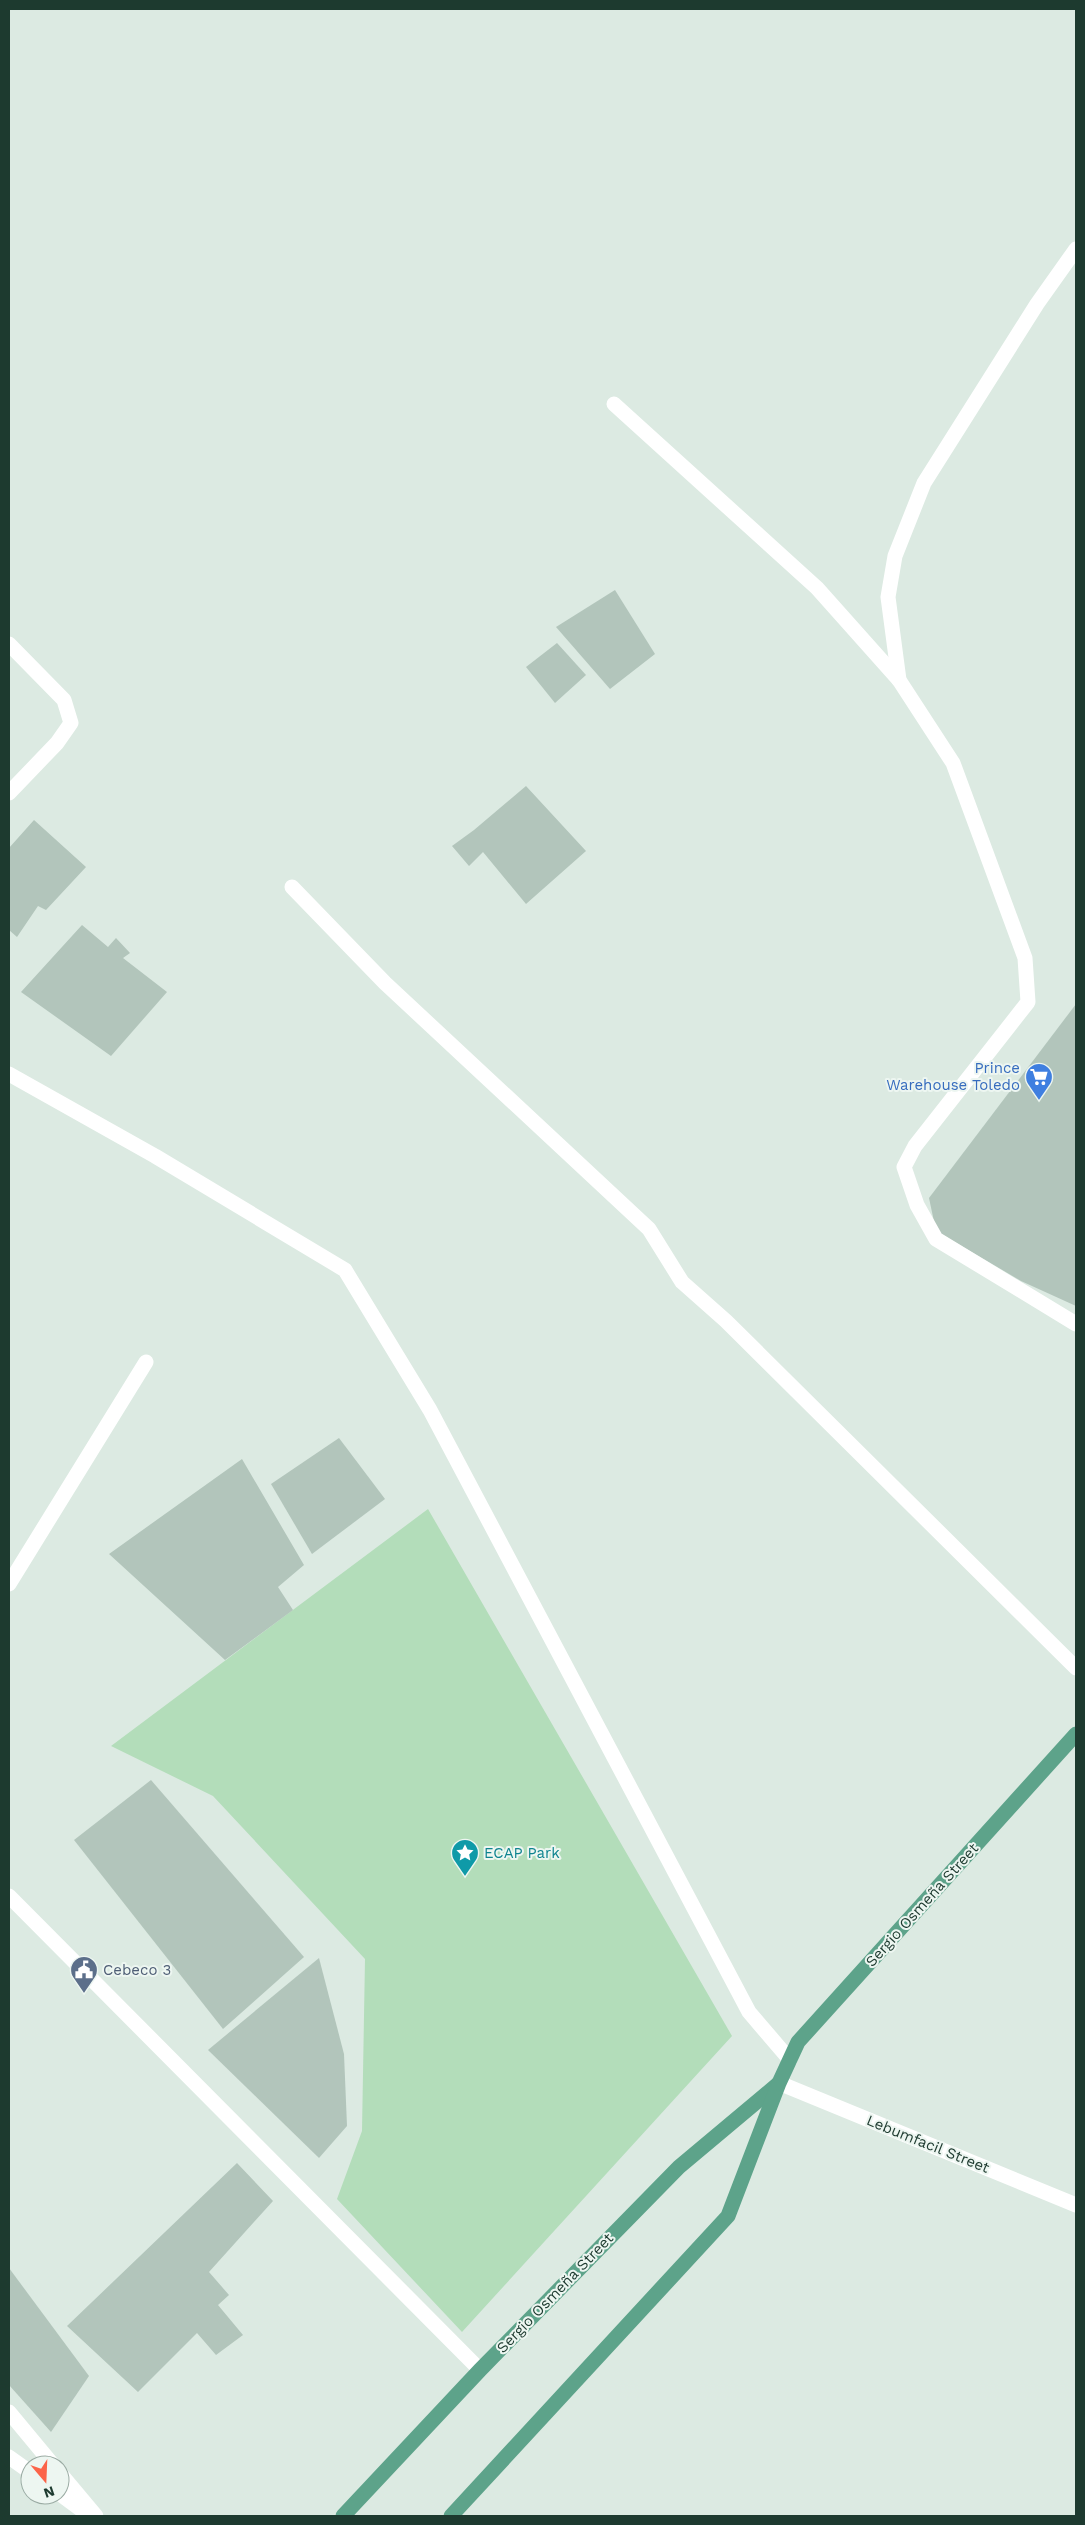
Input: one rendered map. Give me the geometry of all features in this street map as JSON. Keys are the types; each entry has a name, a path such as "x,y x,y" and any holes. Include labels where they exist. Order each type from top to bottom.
{"main road":[{"name":"Sergio Osmeña Street","path":"451,2516 728,2216 779,2083 798,2042 1076,1734"},
{"name":"Sergio Osmeña Street","path":"343,2516 480,2370 679,2167 779,2083"}],"street":[{"path":"899,680 888,597 895,556 924,483 1037,304 1076,249"},
{"path":"614,404 817,588 899,680 953,763 1025,958 1028,1002 915,1146 904,1167 917,1204 936,1239 1076,1324"},
{"path":"9,644 64,700 71,723 57,743 9,793"},
{"path":"292,887 385,983 649,1229 682,1282 726,1321 1076,1668"},
{"path":"9,1074 156,1156 345,1270 430,1410 749,2012 790,2060"},
{"path":"9,1584 146,1362"},
{"path":"9,1896 480,2370"},
{"name":"Lebumfacil Street","path":"779,2083 1076,2204"},
{"path":"9,2412 45,2455"},
{"path":"9,2457 20,2465"},
{"path":"70,2485 96,2516"},
{"path":"70,2501 90,2516"}],"green space":[{"name":"ECAP Park","path":"428,1509 732,2036 462,2332 337,2199 362,2131 365,1959 213,1796 111,1746"}],"building":[{"path":"615,590 655,654 610,689 556,627"},
{"path":"557,643 586,675 555,703 526,667"},
{"path":"526,786 586,851 526,904 483,852 469,866 452,846"},
{"path":"34,820 86,867 46,910 38,906 17,937 9,930 9,848"},
{"path":"82,925 108,947 116,938 130,953 123,958 167,992 111,1056 21,992"},
{"name":"Prince Warehouse Toledo","path":"1076,1004 1076,1306 1021,1281 936,1231 929,1198"},
{"path":"339,1438 385,1499 312,1554 271,1484"},
{"path":"242,1459 304,1565 278,1587 293,1610 225,1660 109,1554"},
{"path":"151,1780 304,1957 223,2029 74,1840"},
{"path":"319,1958 344,2054 347,2126 319,2158 208,2050"},
{"path":"237,2163 273,2201 209,2272 229,2295 218,2305 243,2335 216,2355 197,2333 138,2392 67,2326"},
{"path":"9,2268 89,2376 51,2432 9,2385"}],"place":[{"name":"Prince Warehouse Toledo","path":"1039,1101"},
{"name":"ECAP Park","path":"465,1877"},
{"name":"Cebeco 3","path":"84,1994"}]}
